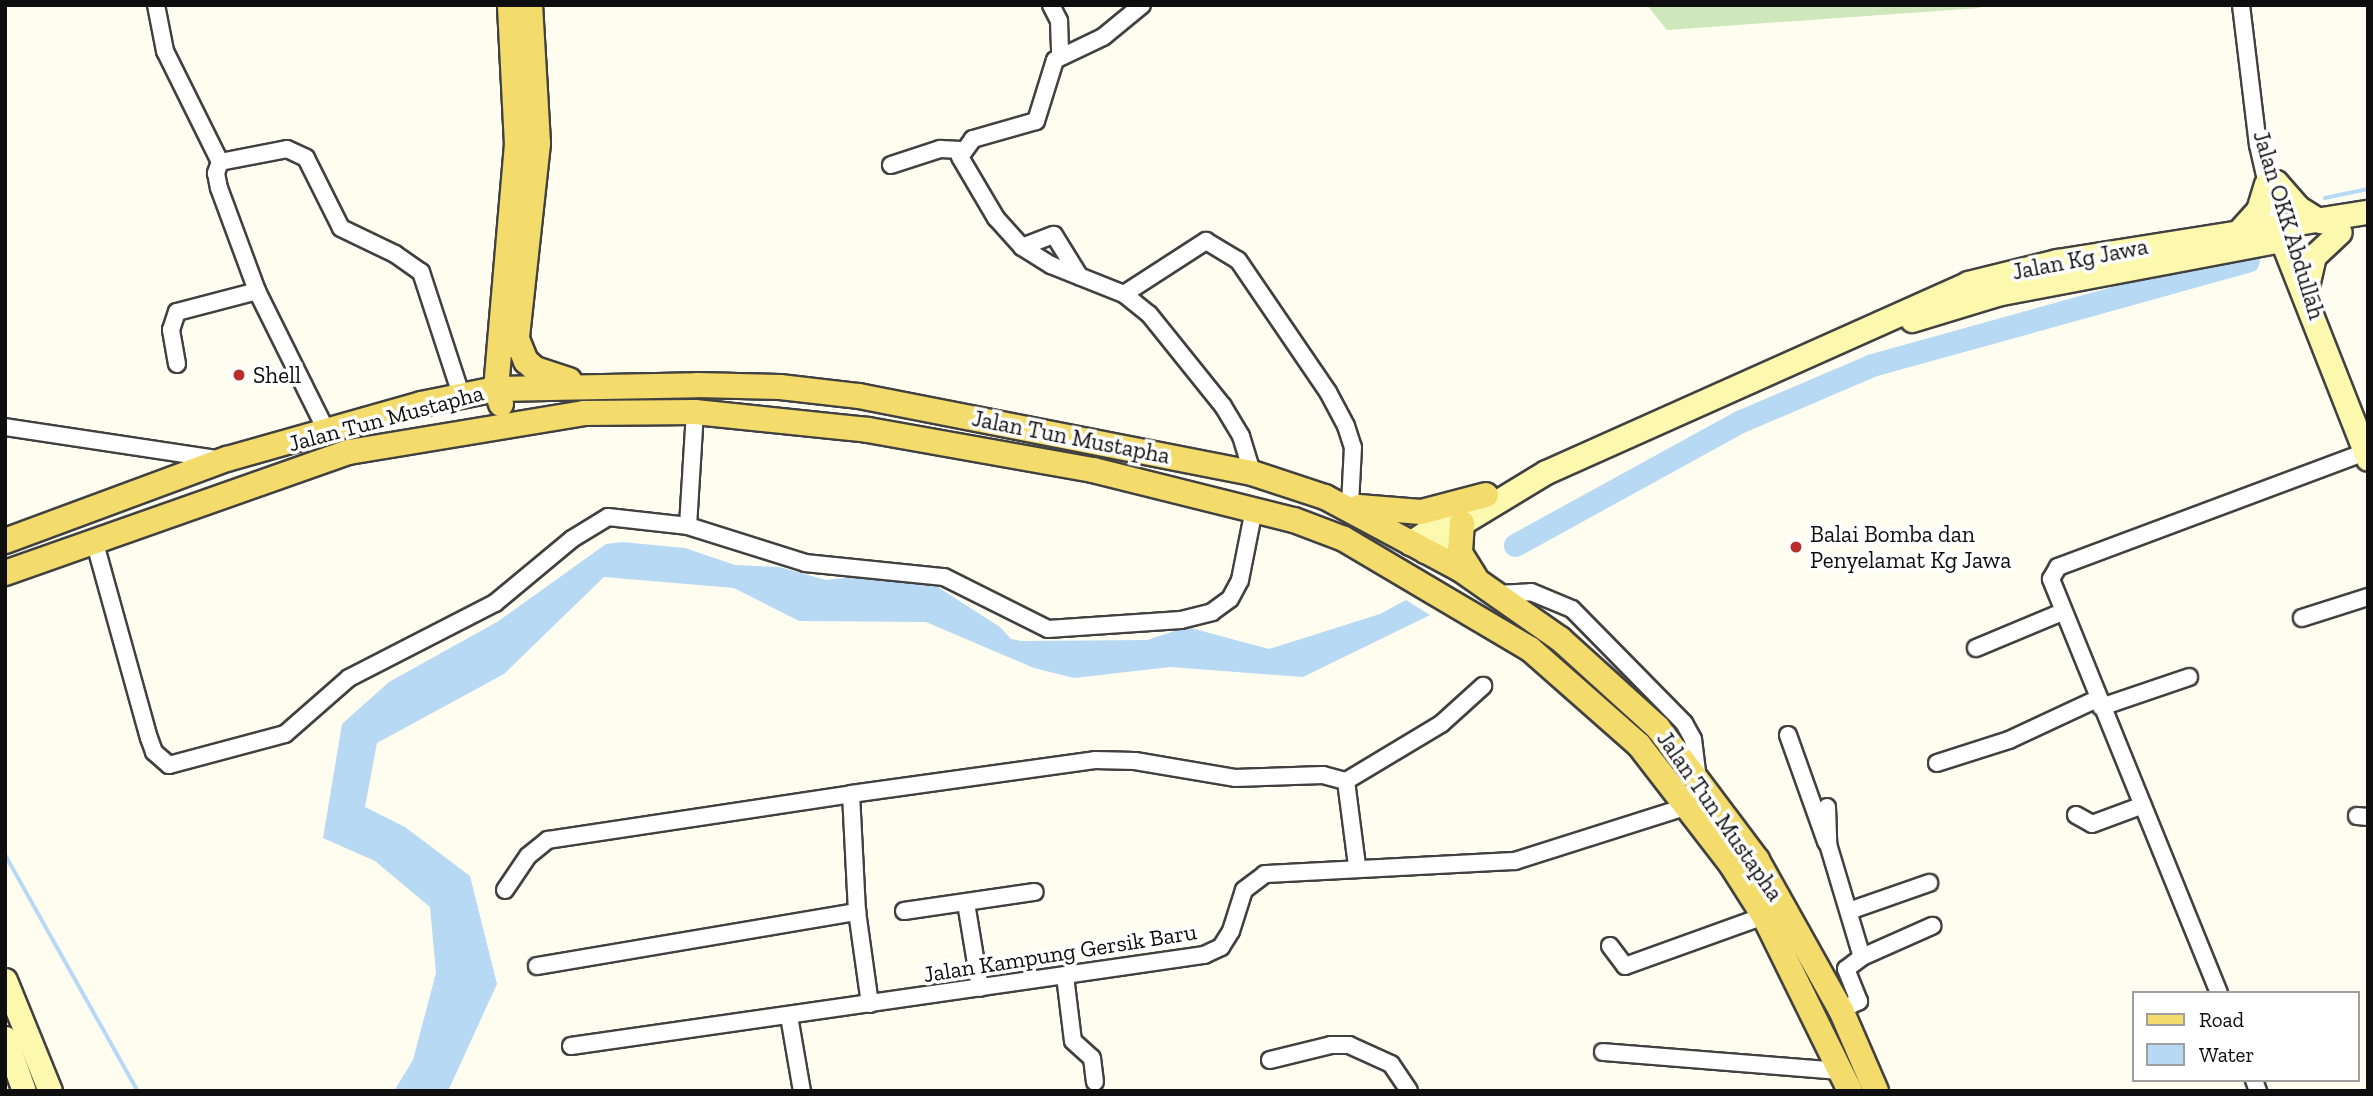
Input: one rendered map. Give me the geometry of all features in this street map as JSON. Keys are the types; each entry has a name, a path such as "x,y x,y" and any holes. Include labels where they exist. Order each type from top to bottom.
{"main road":[{"path":"421,404 485,374 509,334 517,145 510,5"},
{"path":"503,395 509,334 538,143 530,5"},
{"path":"2368,212 2330,226 2302,280 2270,256 2242,240 2271,183 2299,208 2330,226 2368,228"},
{"name":"Jalan Kg Jawa","path":"1418,550 1450,513 1486,495 1546,472 1892,320 1910,321 2001,293 2242,240 2330,226"},
{"name":"Jalan OKK Abdullah","path":"2285,233 2366,456"},
{"path":"509,334 526,361 544,375 647,386"},
{"name":"Jalan Tun Mustapha","path":"5,541 227,459 421,404 503,395 647,386 780,387 859,396 1252,473 1325,497 1418,550 1476,579 1608,679 1658,727 1699,794 1757,860 1841,1010 1875,1091"},
{"path":"5,573 503,395 584,413"},
{"path":"349,452 584,413 695,412 868,430 977,448 1254,509 1384,553 1418,550 1639,745 1699,794 1764,916 1846,1081"},
{"name":"Jalan Kg Jawa","path":"1418,550 1546,472"},
{"path":"1325,497 1382,512 1421,512 1486,495"},
{"path":"1462,523 1460,553 1476,579"},
{"path":"1344,540 1530,649"},
{"path":"5,980 50,1091"},
{"path":"5,1038 24,1091"}],"street":[{"path":"156,5 165,51 220,162 216,173 219,188 257,291 327,432"},
{"path":"1051,5 1059,21 1059,56"},
{"path":"1142,5 1103,37 1059,56 1049,68 1036,121 973,139 961,150 960,157 996,218 1022,247 1080,278 1124,294 1157,323 1215,396 1241,436 1252,473"},
{"name":"Jalan OKK Abdullah","path":"2241,5 2256,116 2285,233"},
{"path":"220,162 287,149 306,159 341,228 396,254 421,272 459,388"},
{"path":"891,166 940,149 961,150"},
{"path":"1022,247 1054,235 1080,278"},
{"path":"1124,294 1206,241 1238,260 1321,380 1346,426 1353,447 1350,505"},
{"path":"177,364 171,330 177,312 257,291"},
{"path":"688,526 695,412"},
{"path":"5,427 227,459"},
{"path":"2218,991 2062,612 2051,579 2058,567 2366,456"},
{"path":"94,540 149,738 154,752 169,765 285,734 349,678 495,603 572,538 608,517 688,526 805,563 944,577 1048,629 1181,620 1212,612 1230,599 1240,580 1254,509"},
{"path":"1497,594 1531,592 1572,609 1684,723 1693,739 1699,794"},
{"path":"2302,618 2368,597"},
{"path":"1976,648 2062,612"},
{"path":"1937,763 2009,740 2099,703 2189,677"},
{"path":"505,890 528,856 548,840 1095,760 1135,761 1235,778 1324,775 1346,781 1441,724 1483,686"},
{"path":"1788,735 1828,844 1862,957"},
{"path":"1346,781 1357,866"},
{"path":"851,794 856,912 870,1004"},
{"name":"Jalan Kampung Gersik Baru","path":"571,1046 1065,976 1213,952 1231,931 1241,898 1252,880 1265,874 1357,866 1515,861 1699,794"},
{"path":"2076,815 2092,824 2143,804"},
{"path":"1827,807 1828,844"},
{"path":"1849,911 1929,883"},
{"path":"904,911 1035,892"},
{"path":"966,903 980,988"},
{"path":"537,966 856,912"},
{"path":"1609,946 1625,966 1764,916"},
{"path":"1841,1010 1859,1001 1846,969 1862,957 1932,926"},
{"path":"1065,976 1073,1041 1092,1058 1095,1082"},
{"path":"789,1016 802,1091"},
{"path":"1270,1060 1331,1045 1349,1045 1391,1064 1409,1091"},
{"path":"1603,1052 1846,1081"}],"green space":[{"path":"1647,5 1980,5 1980,8 1667,30"}],"water":[{"path":"622,542 685,548 735,565 779,567 826,580 889,573 930,582 1000,627 1011,639 1022,641 1147,640 1187,627 1269,649 1380,614 1406,600 1430,615 1303,677 1170,667 1074,678 1034,668 926,622 799,621 734,588 604,577 504,674 377,743 365,807 405,827 470,876 497,984 448,1091 394,1091 413,1060 436,973 430,907 375,861 323,838 342,724 389,682 497,622 606,544"}],"waterway":[{"path":"2325,198 2368,189"},
{"path":"1515,545 1741,421 1872,365 2248,261"},
{"path":"5,854 138,1091"}],"place":[{"name":"Shell","path":"239,375"},
{"name":"Balai Bomba dan Penyelamat Kg Jawa","path":"1796,547"}]}
